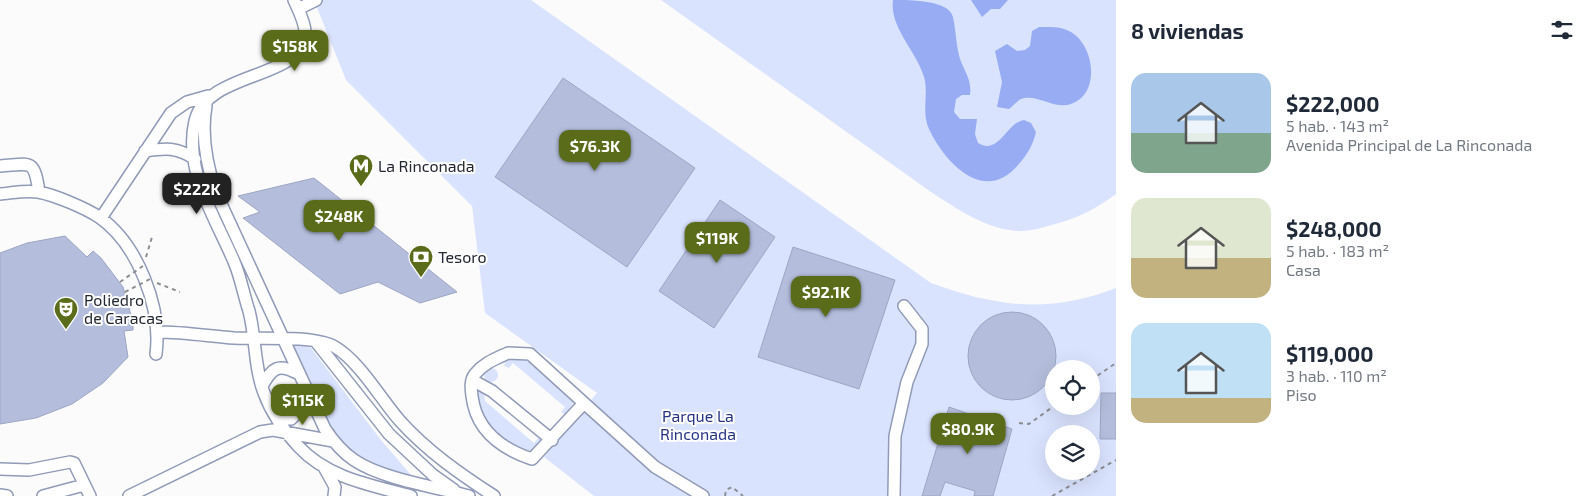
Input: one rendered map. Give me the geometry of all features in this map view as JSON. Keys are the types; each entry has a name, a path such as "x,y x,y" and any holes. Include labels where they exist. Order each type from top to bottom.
{"street":[{"path":"101,218 171,113 187,102 208,96 284,64 303,46 306,31 296,4 316,0"},
{"path":"208,96 195,120 193,131 195,159 205,201 235,265 249,314 262,386 277,418 286,432 309,457 346,477 411,496"},
{"path":"208,96 204,118 207,157 216,193 284,339 306,394 325,430 333,441 355,461 401,479 464,495"},
{"path":"145,151 170,148 184,152 195,159"},
{"path":"0,166 28,165 33,167 36,172 39,192"},
{"path":"0,194 39,192 101,218 126,246 143,275 154,306 158,332 156,354"},
{"path":"894,496 895,436 907,382 922,344 922,329 904,306"},
{"path":"158,332 284,339 334,346 350,360 400,421 428,448 454,470 494,496"},
{"path":"317,343 389,434 433,475 464,495"},
{"path":"584,403 552,440 532,459 515,452 493,438 480,425 474,408 472,380 485,363 508,354 530,354 655,467 703,496"},
{"path":"262,386 268,373 274,369 288,369 297,373"},
{"path":"472,380 492,391 552,440"},
{"path":"277,418 291,419 297,414 306,394"},
{"path":"129,496 260,432 273,430 333,441"},
{"path":"0,469 30,470 70,462 77,466 90,496"},
{"path":"323,465 334,487 334,496"},
{"path":"43,496 84,485"},
{"path":"0,495 7,496"}],"path":[{"path":"146,256 152,236"},
{"path":"120,282 143,266"},
{"path":"125,292 150,279"},
{"path":"162,285 180,292"},
{"path":"1100,374 1116,363"},
{"path":"1020,423 1029,424 1045,412"},
{"path":"1052,496 1116,460"},
{"path":"725,496 726,490 732,487 743,496"}],"green space":[{"name":"Parque La Rinconada","path":"314,0 531,0 931,283 978,298 1023,304 1068,302 1116,288 1116,496 594,496 544,457 597,393 485,313 472,206 346,80"},
{"path":"661,0 1116,0 1116,194 1080,216 1034,230 1009,230 985,223 962,212 931,192"},
{"path":"289,343 311,348 381,440 411,475 367,462 352,453 339,441 319,410"},
{"path":"512,358 534,363 573,398 573,403 565,415 561,412 565,407 513,363 509,368 504,366 506,359"},
{"path":"488,368 494,368 498,375 494,382 488,382 484,378 484,372"},
{"path":"479,390 484,391 485,401 534,443 540,436 546,441 532,452 528,452 500,436 485,421 480,412"}],"water":[{"path":"893,0 928,2 937,4 950,11 953,17 960,59 970,85 970,95 962,95 956,99 954,112 960,119 977,119 975,134 978,143 985,146 992,145 1018,122 1024,120 1031,123 1036,132 1031,146 1018,165 1005,176 992,181 979,180 967,175 955,166 936,142 927,123 924,77 899,30 893,10"},
{"path":"971,0 1008,0 1000,9 991,9 982,17"},
{"path":"1039,27 1062,28 1078,37 1089,56 1091,79 1087,90 1081,98 1071,104 1058,105 1027,98 1021,99 1009,109 997,107 1002,82 995,51 1007,44 1017,51 1025,50 1030,46 1032,31"}],"building":[{"path":"563,78 695,168 627,267 495,177"},
{"path":"314,178 457,292 420,303 378,282 340,294 243,218 260,212 238,196"},
{"path":"720,200 775,237 714,328 659,291"},
{"name":"Poliedro de Caracas","path":"65,236 87,257 93,251 101,258 123,287 133,322 133,330 124,331 128,357 103,383 72,404 36,418 0,424 0,253 27,243"},
{"path":"793,247 895,280 859,389 758,357"},
{"path":"1004,313 1020,313 1036,320 1048,332 1055,348 1056,360 1045,360 1045,384 1036,392 1020,399 1004,399 988,392 976,380 969,364 969,348 976,332 988,320"},
{"path":"1101,393 1116,393 1116,439 1100,439"},
{"path":"949,407 1012,429 993,496 974,496 975,491 945,482 940,496 922,496"}],"place":[{"name":"La Rinconada","path":"361,187"},
{"name":"Tesoro","path":"421,278"},
{"name":"Poliedro de Caracas","path":"66,330"}]}
